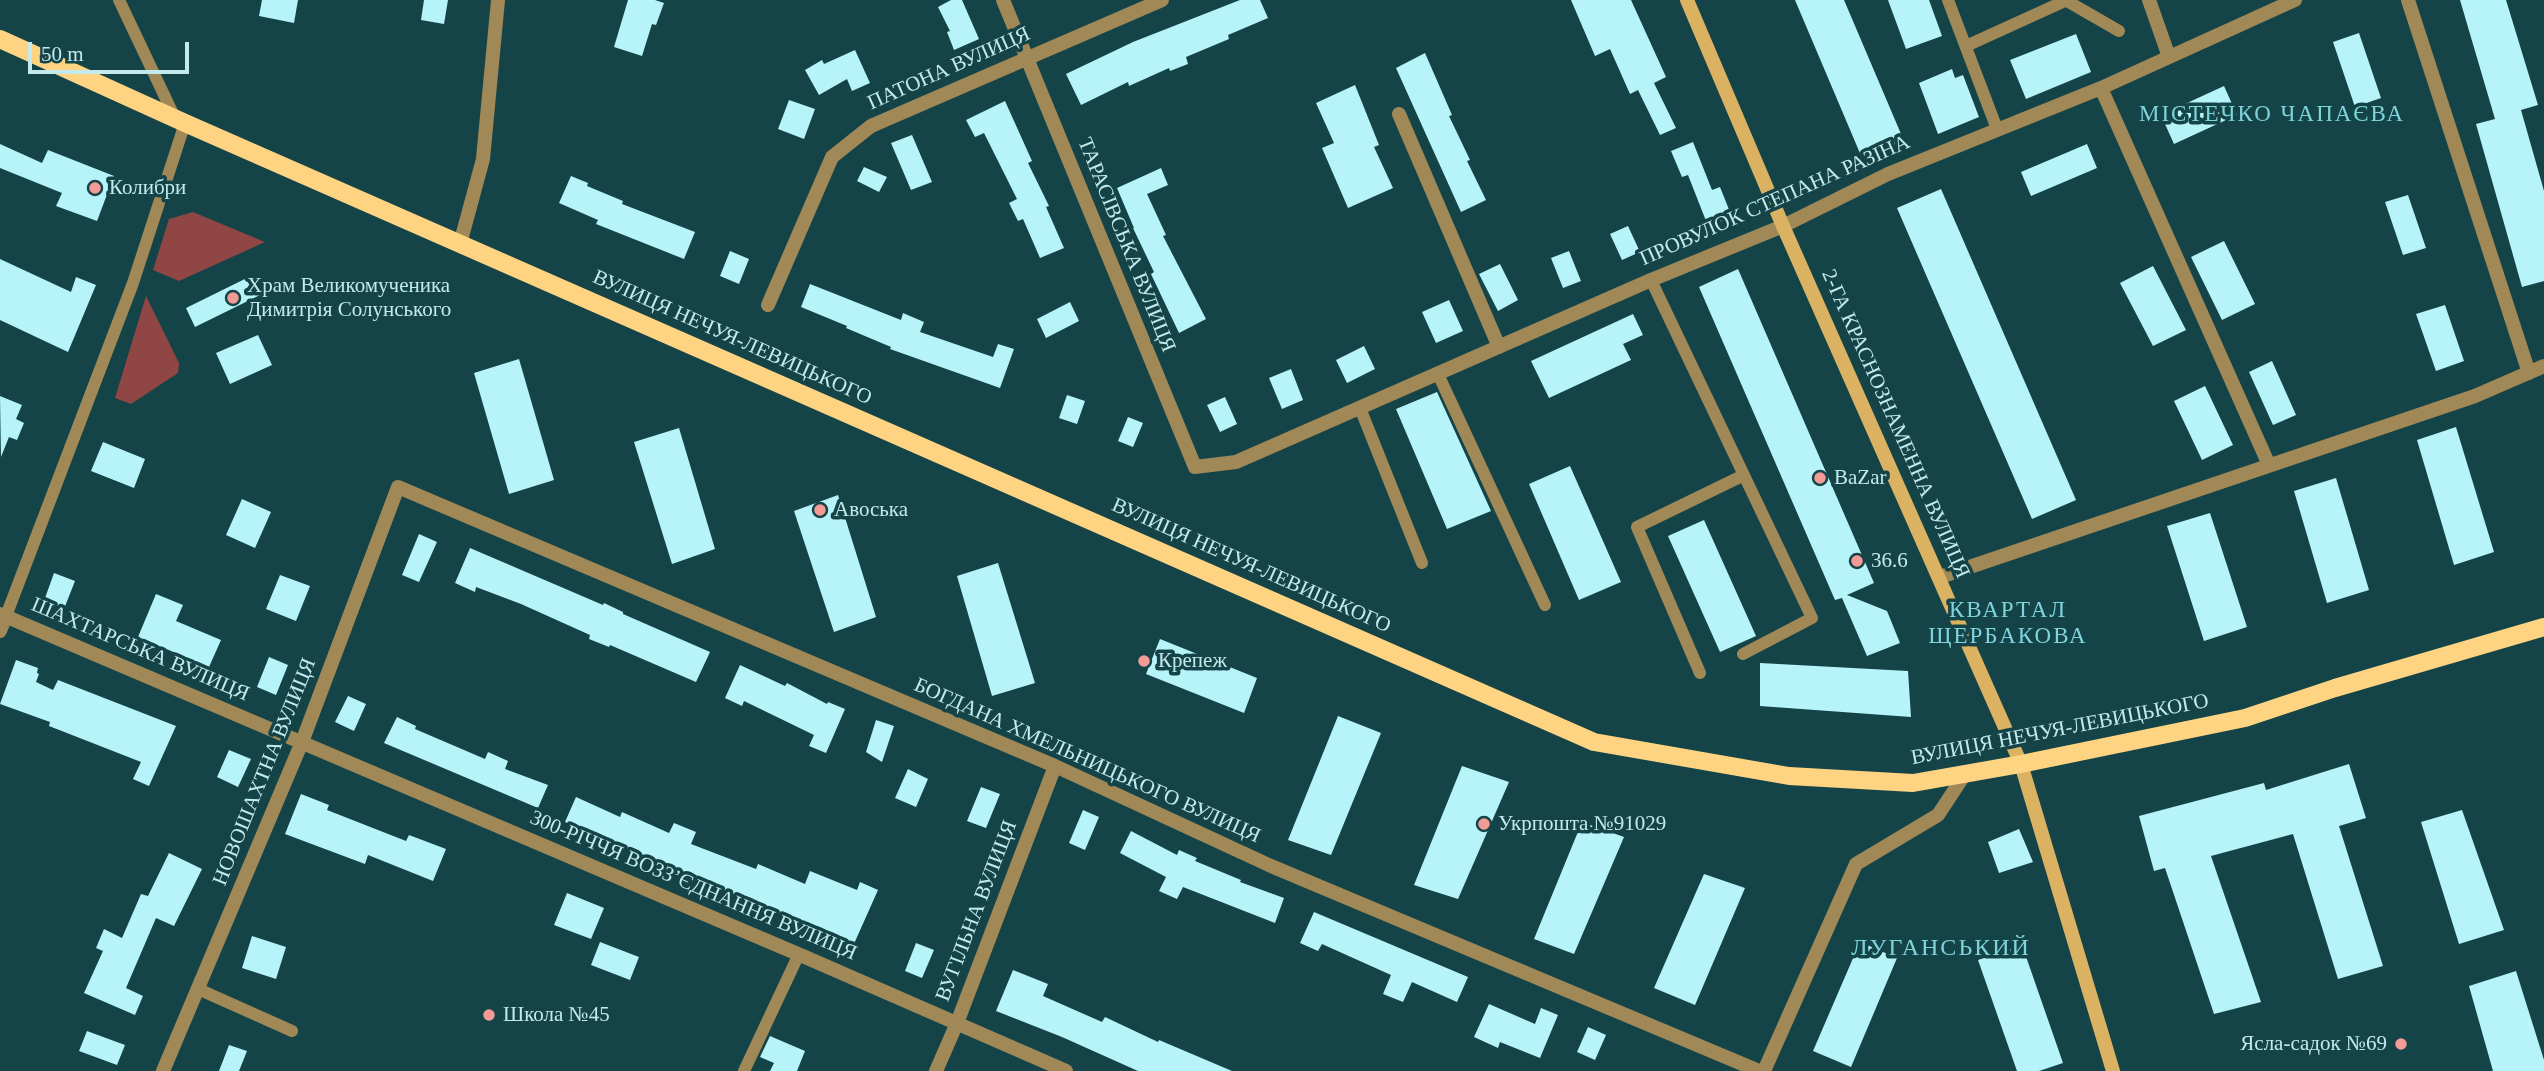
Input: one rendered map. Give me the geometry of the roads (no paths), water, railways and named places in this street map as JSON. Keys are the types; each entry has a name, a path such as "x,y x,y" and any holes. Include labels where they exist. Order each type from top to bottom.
{"main road":[{"name":"ВУЛИЦЯ НЕЧУЯ-ЛЕВИЦЬКОГО","path":"0,39 180,121 1594,742 1789,776 1913,783 2021,764 2245,718 2335,688 2544,627"}],"street":[{"path":"460,244 483,159 498,0"},
{"name":"ТАРАСІВСЬКА ВУЛИЦЯ","path":"1003,0 1195,467 1236,462"},
{"name":"ПАТОНА ВУЛИЦЯ","path":"768,305 832,156 871,126 1162,0"},
{"name":"2-ГА КРАСНОЗНАМЕННА ВУЛИЦЯ","path":"1687,0 1783,226 2021,764 2113,1071"},
{"path":"2149,0 2169,57"},
{"name":"ПРОВУЛОК СТЕПАНА РАЗІНА","path":"1236,462 1651,279 1783,226 1888,174 2101,88 2295,0"},
{"path":"2408,0 2529,373"},
{"path":"2101,88 2269,466"},
{"path":"1399,114 1499,347"},
{"path":"1940,577 2474,396 2544,366"},
{"name":"НОВОШАХТНА ВУЛИЦЯ","path":"163,1071 302,742 398,487"},
{"name":"БОГДАНА ХМЕЛЬНИЦЬКОГО ВУЛИЦЯ","path":"398,487 1055,766 1271,866 1762,1071"},
{"path":"0,631 3,615"},
{"name":"ШАХТАРСЬКА ВУЛИЦЯ","path":"3,615 302,742"},
{"name":"300-РІЧЧЯ ВОЗЗ’ЄДНАННЯ ВУЛИЦЯ","path":"302,742 1066,1071"},
{"name":"ВУГІЛЬНА ВУЛИЦЯ","path":"936,1071 957,1023 1055,766"},
{"path":"1762,1071 1856,864 1938,815 1965,774"}],"lane":[{"path":"3,615 133,283 180,121 119,0"},
{"path":"1948,0 1997,129"},
{"path":"1966,46 2067,0 2119,31"},
{"path":"1651,279 1812,618 1743,654"},
{"path":"1438,374 1545,605"},
{"path":"1360,408 1422,563"},
{"path":"1700,673 1637,527 1744,475"},
{"path":"744,1071 799,954"},
{"path":"198,989 292,1031"}],"place":[{"name":"Колибри","path":"95,188"},
{"name":"Храм Великомученика Димитрія Солунського","path":"233,298"},
{"name":"BaZar","path":"1820,478"},
{"name":"Авоська","path":"820,510"},
{"name":"36.6","path":"1857,561"},
{"name":"Крепеж","path":"1144,661"},
{"name":"Укрпошта №91029","path":"1484,824"},
{"name":"Школа №45","path":"489,1015"},
{"name":"Ясла-садок №69","path":"2401,1044"}],"district":[{"name":"МІСТЕЧКО ЧАПАЄВА","path":"2272,115"},
{"name":"КВАРТАЛ ЩЕРБАКОВА","path":"2008,624"},
{"name":"ЛУГАНСЬКИЙ","path":"1941,949"}]}
